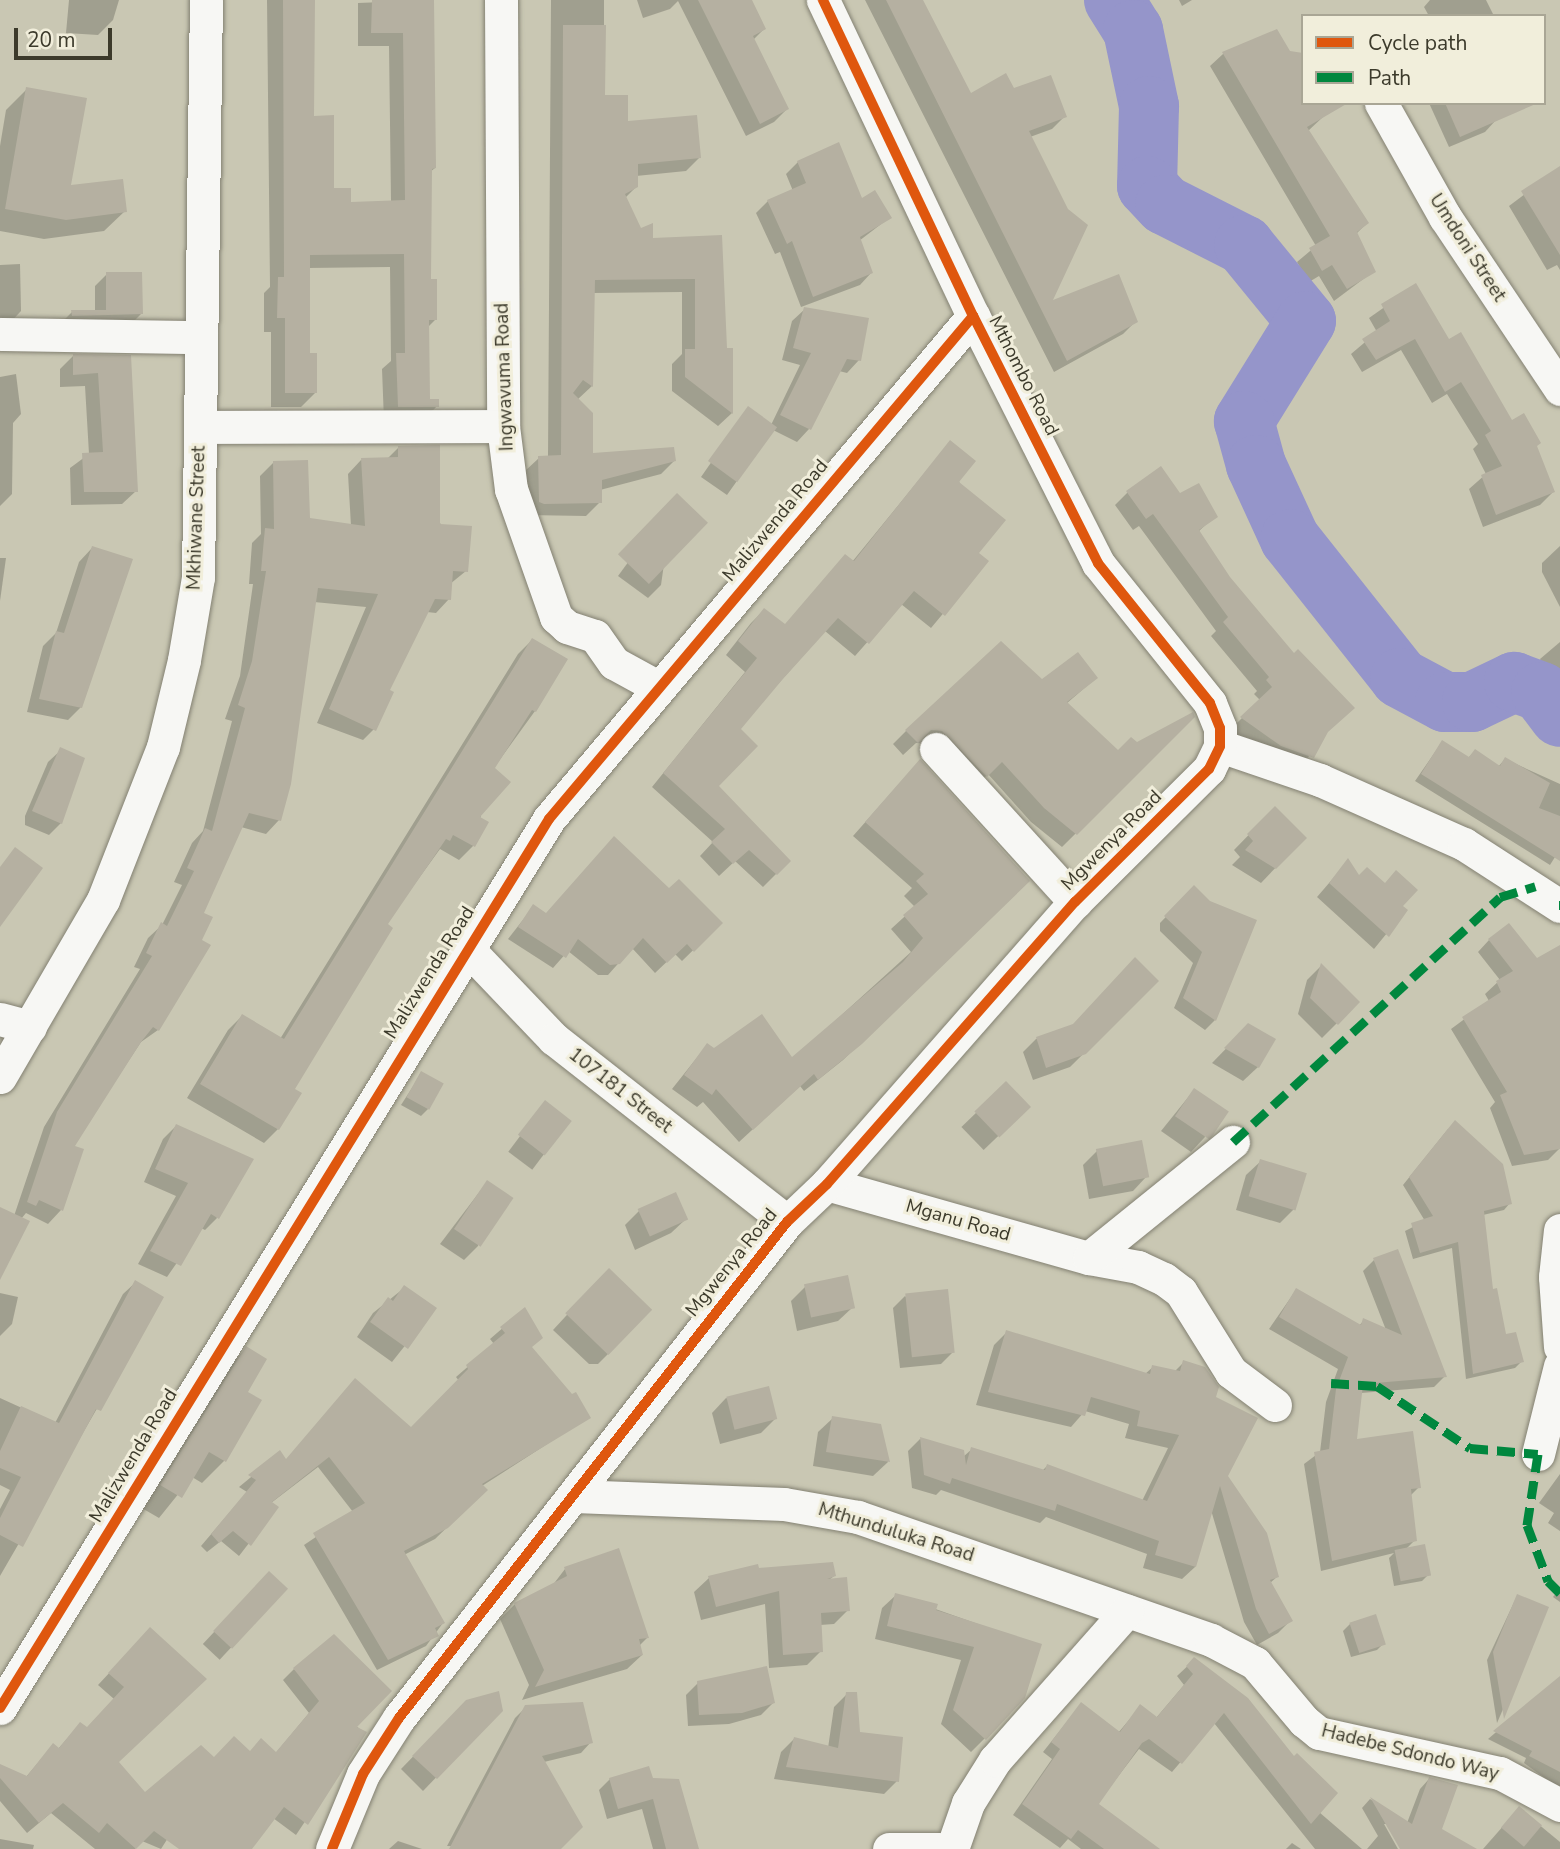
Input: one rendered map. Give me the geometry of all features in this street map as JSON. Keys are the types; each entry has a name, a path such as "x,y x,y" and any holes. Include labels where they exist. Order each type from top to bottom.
{"street":[{"name":"Mkhiwane Street","path":"0,1077 15,1023 103,900 163,747 198,577 206,0"},
{"name":"Ingwavuma Road","path":"501,0 503,426 510,489 549,606 567,627 601,641 614,663 658,687"},
{"name":"Mthombo Road","path":"823,0 973,316 1098,563 1210,703 1220,728 1220,746"},
{"name":"Umdoni Street","path":"1382,105 1445,217 1560,389"},
{"name":"Malizwenda Road","path":"0,1708 466,947 549,819 973,316"},
{"path":"0,334 201,337"},
{"path":"200,427 503,426"},
{"path":"1220,746 1320,780 1464,844 1560,906"},
{"name":"Mgwenya Road","path":"332,1849 363,1774 399,1718 786,1222 827,1184 1074,902 1209,769 1220,746"},
{"path":"936,749 1074,902"},
{"name":"107181 Street","path":"466,947 554,1039 786,1222"},
{"path":"1089,1258 1233,1142"},
{"name":"Mganu Road","path":"827,1184 1089,1258 1138,1267 1164,1279 1197,1314 1231,1372 1275,1405"},
{"path":"1560,1230 1555,1277 1560,1347"},
{"path":"1538,1454 1560,1366"},
{"name":"Mthunduluka Road","path":"574,1496 819,1507 1165,1625"},
{"path":"952,1849 968,1803 995,1760 1127,1611"},
{"name":"Hadebe Sdondo Way","path":"1165,1625 1211,1640 1255,1663 1319,1732 1500,1773 1560,1805"},
{"path":"889,1849 939,1849"}],"building":[{"path":"283,0 315,0 314,116 334,115 334,188 351,188 351,202 405,200 403,33 371,33 372,0 434,0 436,168 432,169 431,279 437,279 437,320 429,320 430,399 439,399 439,407 398,407 396,353 405,353 404,254 310,255 310,353 317,353 317,393 285,393 285,318 277,318 278,277 284,277"},
{"path":"698,0 752,0 766,29 753,36 789,109 760,124"},
{"path":"886,0 923,0 971,93 1006,73 1014,88 1051,75 1067,117 1029,131 1068,209 1088,225 1053,300 1119,274 1138,322 1067,361"},
{"path":"563,25 606,25 605,95 628,95 628,121 697,115 701,158 638,164 638,187 625,194 641,228 653,223 653,238 722,235 727,348 733,348 733,414 685,377 685,349 695,349 695,279 595,280 593,387 583,380 573,393 593,413 593,453 674,447 676,461 602,480 602,503 539,502 538,456 561,455"},
{"path":"1277,29 1290,51 1301,53 1301,105 1345,105 1307,127 1369,223 1357,232 1376,272 1347,289 1332,265 1322,271 1309,248 1330,236 1222,52"},
{"path":"26,87 87,98 71,185 123,179 127,212 66,220 5,209"},
{"path":"1446,105 1533,105 1460,137"},
{"path":"839,142 862,198 875,190 892,218 860,237 873,273 813,297 792,241 787,244 767,200 806,183 797,161"},
{"path":"1560,166 1560,255 1521,191"},
{"path":"106,272 142,272 143,314 72,316 71,310 106,310"},
{"path":"1416,283 1449,339 1461,332 1512,420 1524,413 1541,443 1537,446 1555,492 1496,515 1481,475 1502,466 1485,435 1491,431 1461,382 1445,392 1415,339 1376,360 1362,339 1390,321 1381,304"},
{"path":"804,307 869,318 861,361 847,359 811,430 780,415 811,353 793,348"},
{"path":"73,354 131,355 138,492 84,492 82,453 103,452 98,373 73,375"},
{"path":"748,406 777,427 737,482 708,461"},
{"path":"950,440 976,461 959,482 1006,520 979,553 989,561 945,616 914,591 869,644 838,618 782,680 741,729 758,746 719,786 791,861 777,875 749,850 733,864 711,842 725,829 663,773 757,658 738,641 764,608 785,624 845,554 854,561"},
{"path":"440,445 440,524 472,526 468,572 453,571 451,600 435,599 390,690 394,692 376,731 329,709 378,594 318,588 291,784 281,821 249,813 204,913 213,917 202,940 211,945 159,1031 153,1027 141,1042 75,1146 84,1149 63,1211 39,1200 36,1206 27,1202 57,1112 152,956 146,953 161,922 167,926 194,871 187,868 205,828 212,831 245,708 238,705 252,661 266,571 261,571 265,528 274,529 273,461 308,460 310,518 365,526 361,458 398,457 398,446"},
{"path":"1161,466 1180,493 1199,483 1218,517 1199,530 1230,577 1294,653 1298,649 1355,708 1328,732 1314,758 1281,746 1240,717 1272,687 1266,680 1269,677 1223,622 1228,617 1153,514 1146,519 1126,491"},
{"path":"677,493 708,523 649,584 618,554"},
{"path":"92,546 133,559 82,708 39,699 56,631 64,633"},
{"path":"532,638 568,659 536,712 532,710 495,768 511,782 480,817 489,822 475,847 453,835 450,841 446,839 388,924 393,928 295,1089 302,1093 279,1130 200,1084 242,1014 284,1039"},
{"path":"1001,641 1042,679 1078,652 1098,678 1067,702 1118,750 1131,737 1137,742 1193,712 1195,717 1077,835 1044,808 1002,762 987,777 942,731 931,730 918,743 905,730"},
{"path":"1442,740 1469,757 1475,749 1500,766 1505,757 1550,783 1539,808 1560,816 1560,861 1421,774"},
{"path":"60,747 85,758 62,824 32,811"},
{"path":"920,759 1030,881 862,1044 818,1080 814,1074 753,1130 716,1089 712,1095 684,1075 707,1043 714,1048 762,1014 792,1057 903,962 923,938 903,915 928,894 916,881 924,874 865,822"},
{"path":"1275,806 1307,838 1276,869 1245,850 1253,841 1247,834"},
{"path":"614,836 669,888 679,879 723,923 694,952 687,944 667,963 643,938 620,964 610,965 578,939 566,958 518,927 533,904 546,913"},
{"path":"15,847 43,868 0,927 0,867"},
{"path":"1348,858 1359,875 1367,867 1385,883 1396,870 1418,890 1403,906 1408,910 1389,937 1329,883"},
{"path":"1194,885 1210,901 1257,920 1216,1021 1183,998 1202,952 1164,916"},
{"path":"1509,923 1537,958 1560,945 1560,1149 1524,1155 1500,1095 1507,1092 1462,1017 1501,992 1496,981 1513,971 1488,939"},
{"path":"1135,957 1159,981 1086,1054 1046,1068 1036,1037 1073,1024"},
{"path":"1321,963 1360,1002 1338,1025 1310,998"},
{"path":"1248,1023 1276,1039 1259,1068 1224,1048"},
{"path":"421,1071 444,1084 429,1110 406,1097"},
{"path":"1006,1081 1031,1107 999,1137 974,1112"},
{"path":"1194,1088 1229,1111 1210,1140 1175,1116"},
{"path":"545,1100 572,1121 545,1156 518,1135"},
{"path":"1455,1120 1503,1164 1512,1204 1484,1211 1493,1289 1497,1288 1506,1334 1516,1332 1524,1362 1473,1374 1458,1242 1420,1253 1411,1223 1433,1216 1409,1177"},
{"path":"176,1124 254,1159 219,1219 211,1214 181,1266 150,1251 188,1183 155,1169"},
{"path":"1142,1140 1149,1177 1103,1186 1096,1149"},
{"path":"1260,1159 1307,1173 1295,1211 1249,1196"},
{"path":"487,1180 514,1198 481,1247 454,1229"},
{"path":"676,1192 688,1219 650,1236 638,1209"},
{"path":"0,1207 30,1221 0,1280"},
{"path":"1398,1249 1447,1377 1363,1384 1357,1439 1413,1431 1421,1488 1411,1489 1417,1541 1332,1561 1314,1452 1329,1449 1336,1389 1348,1357 1279,1317 1296,1288 1361,1325 1363,1318 1402,1335 1373,1258"},
{"path":"609,1268 652,1310 608,1355 565,1313"},
{"path":"848,1275 855,1308 811,1318 804,1284"},
{"path":"135,1280 164,1297 101,1411 96,1409 23,1547 0,1535 0,1518 21,1477 0,1468 0,1451 21,1406 59,1423"},
{"path":"404,1285 437,1308 408,1349 370,1322 388,1297 393,1301"},
{"path":"948,1289 955,1353 912,1357 905,1293"},
{"path":"525,1307 543,1338 532,1347 572,1394 576,1392 591,1418 482,1484 488,1490 448,1528 404,1551 445,1623 435,1628 439,1636 388,1660 313,1533 365,1503 329,1457 272,1502 279,1507 251,1546 233,1531 219,1543 211,1534 256,1480 248,1475 280,1450 286,1459 355,1378 411,1427 468,1369 466,1365 505,1333 500,1327"},
{"path":"1006,1330 1150,1374 1152,1365 1180,1371 1183,1360 1205,1367 1219,1387 1216,1397 1258,1418 1228,1476 1267,1533 1279,1577 1270,1580 1293,1621 1269,1634 1256,1609 1220,1486 1196,1567 1155,1555 1159,1541 1057,1504 1055,1511 952,1478 950,1484 924,1475 920,1437 964,1450 966,1465 971,1447 1045,1470 1047,1464 1147,1501 1179,1435 1137,1426 1140,1411 1091,1397 1085,1416 988,1392"},
{"path":"246,1346 267,1359 248,1392 262,1400 226,1462 209,1452 182,1498 160,1485"},
{"path":"769,1386 777,1419 735,1430 726,1397"},
{"path":"832,1416 881,1424 890,1462 826,1452"},
{"path":"1425,1544 1431,1575 1401,1581 1395,1550"},
{"path":"619,1548 649,1638 639,1639 643,1655 535,1687 544,1670 514,1603 567,1576 564,1567"},
{"path":"833,1562 836,1576 827,1579 847,1577 850,1611 821,1613 823,1652 783,1655 779,1591 716,1607 708,1576 758,1564 759,1568"},
{"path":"269,1571 288,1589 232,1649 213,1631"},
{"path":"895,1593 938,1604 936,1610 1042,1644 1025,1698 986,1740 953,1710 974,1647 887,1626"},
{"path":"1517,1594 1549,1607 1504,1719 1493,1652"},
{"path":"1376,1614 1386,1644 1359,1653 1349,1623"},
{"path":"150,1627 207,1679 119,1762 145,1792 201,1745 214,1757 234,1736 250,1751 261,1738 276,1752 319,1701 293,1668 334,1634 392,1691 357,1727 367,1732 308,1825 284,1807 252,1849 179,1849 154,1831 136,1849 107,1823 99,1833 63,1803 39,1823 0,1778 0,1764 27,1776 53,1743 59,1748 80,1722 87,1727 124,1687 108,1673"},
{"path":"1194,1657 1248,1698 1294,1756 1297,1753 1338,1793 1311,1824 1224,1713 1182,1764 1149,1739 1142,1743 1099,1804 1160,1849 1104,1849 1078,1830 1071,1839 1022,1804 1060,1749 1051,1742 1081,1702 1120,1732 1140,1704 1157,1717 1193,1674 1186,1666"},
{"path":"767,1666 775,1703 742,1713 699,1715 697,1681"},
{"path":"1560,1676 1560,1772 1529,1756 1532,1751 1493,1731"},
{"path":"499,1691 503,1711 437,1779 412,1756 466,1700"},
{"path":"846,1692 857,1692 860,1732 903,1737 899,1782 786,1767 794,1737 838,1748"},
{"path":"583,1702 593,1743 542,1756 583,1827 561,1849 449,1849 525,1705"},
{"path":"649,1766 653,1778 679,1779 699,1849 666,1849 653,1799 618,1809 609,1778"},
{"path":"1429,1777 1458,1785 1442,1829 1477,1849 1400,1849 1370,1797 1412,1824"},
{"path":"1519,1806 1542,1825 1524,1847 1501,1827"}],"waterway":[{"path":"1114,0 1133,30 1149,106 1147,186 1165,205 1244,245 1306,321 1244,421 1256,465 1290,539 1400,678 1445,702 1472,702 1514,682 1541,692 1560,717"}],"marked path":[{"path":"1233,1142 1500,897 1535,886"},
{"path":"1331,1383 1377,1386 1470,1448 1538,1454 1527,1525 1548,1581 1560,1593"}],"cycle path":[{"path":"332,1849 363,1774 399,1718 787,1222 827,1184 1075,902 1209,769 1220,746 1220,728 1210,703 1098,563 973,316 823,0"},
{"path":"0,1708 549,819 973,316"}]}
